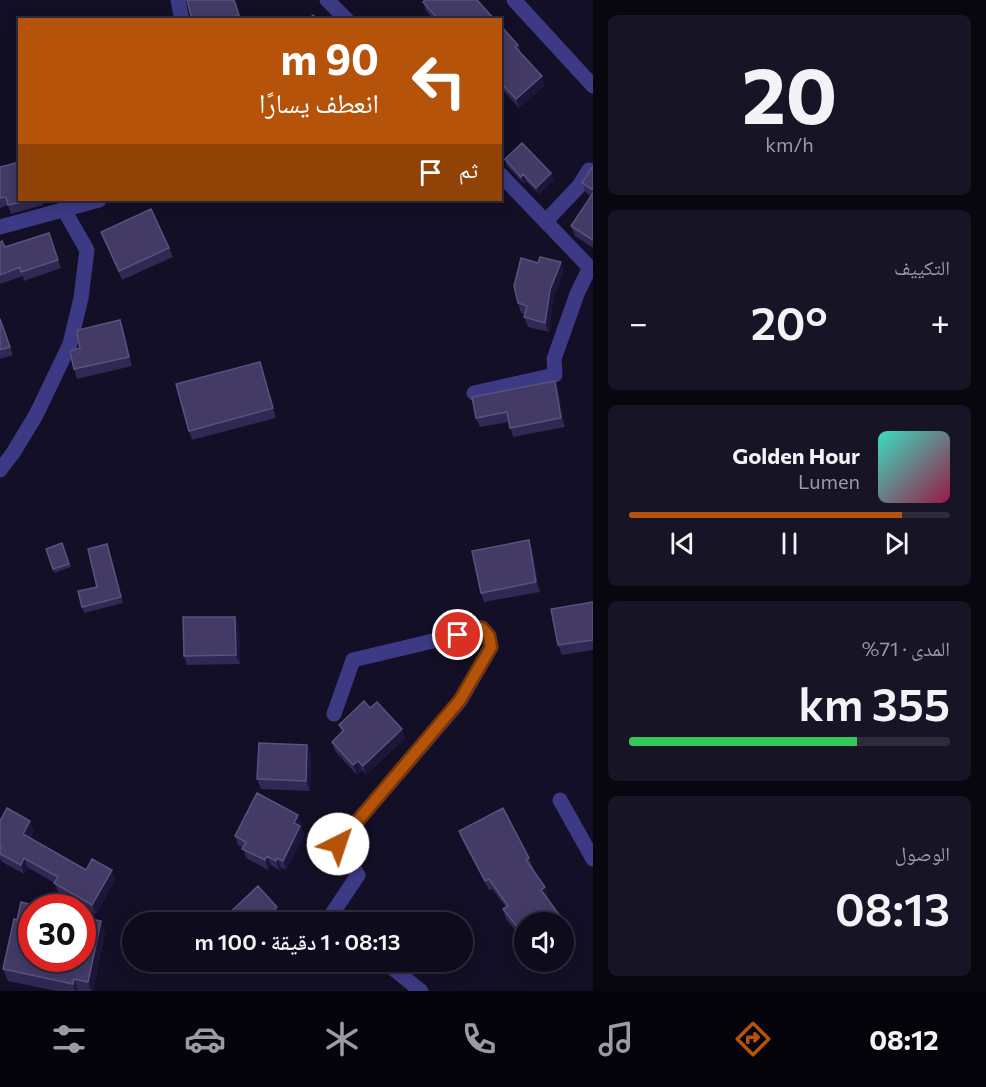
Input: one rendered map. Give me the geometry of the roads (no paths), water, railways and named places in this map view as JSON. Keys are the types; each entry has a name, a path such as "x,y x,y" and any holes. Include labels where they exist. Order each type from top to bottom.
{"street":[{"path":"178,0 182,18"},
{"path":"327,0 345,18"},
{"path":"514,0 593,86"},
{"path":"546,221 579,186 589,170"},
{"path":"474,393 555,375 554,359 577,294 591,269 502,176"},
{"path":"0,227 96,201"},
{"path":"0,470 36,415 70,344 81,298 87,250 64,210"},
{"path":"333,912 358,875 338,844 460,700 491,647 489,636 482,628 472,628 458,635 353,660 334,714"},
{"path":"560,800 593,859"},
{"path":"397,972 421,991"}]}
